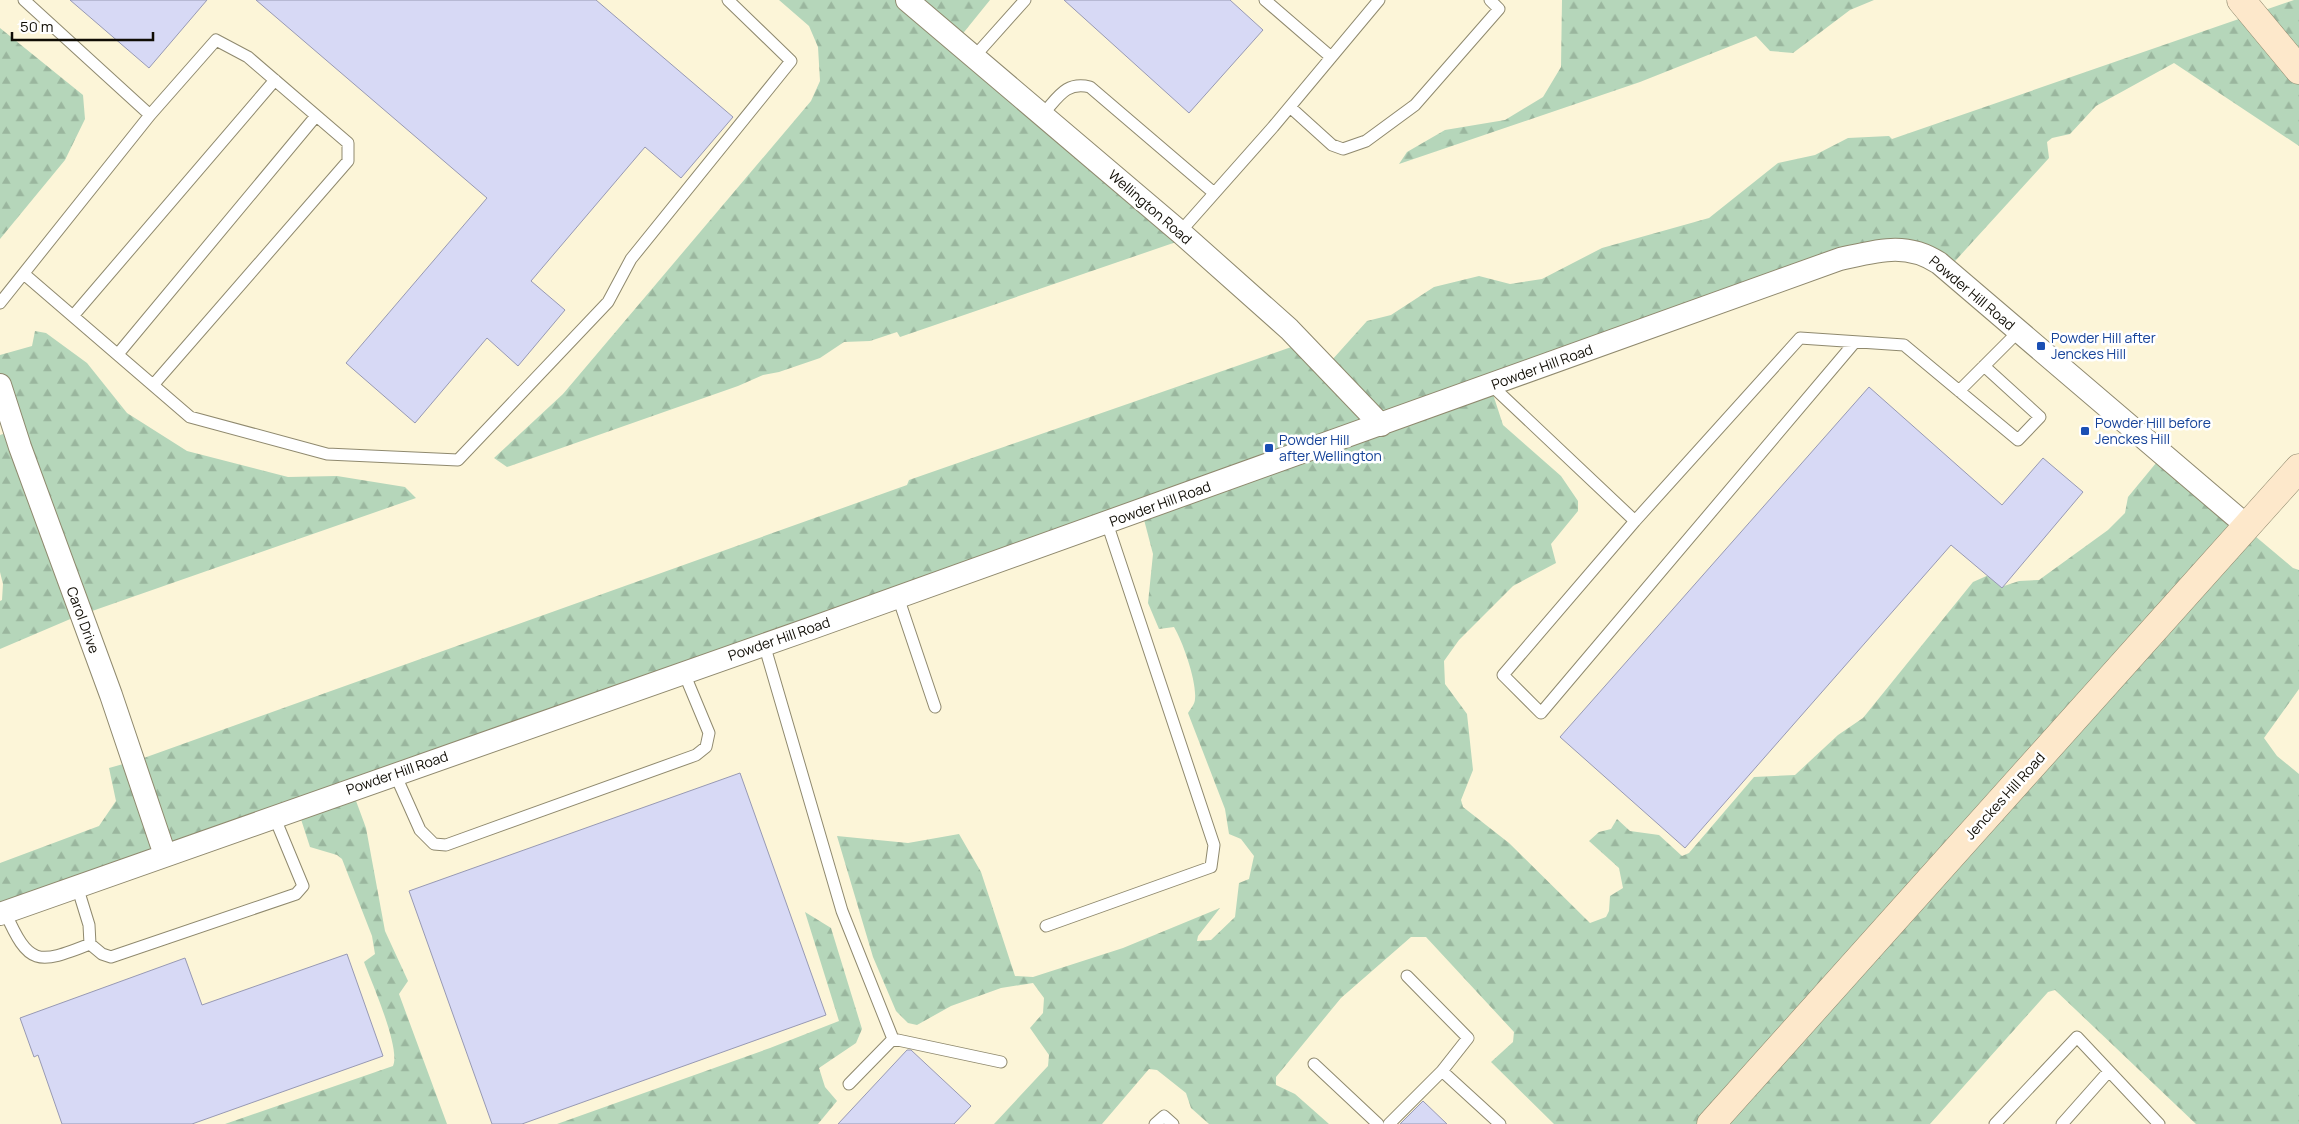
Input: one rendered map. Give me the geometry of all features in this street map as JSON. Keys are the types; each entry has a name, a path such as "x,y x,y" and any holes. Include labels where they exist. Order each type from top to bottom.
{"main road":[{"path":"2241,0 2299,70"},
{"name":"Jenckes Hill Road","path":"1711,1124 2299,468"}],"street":[{"name":"Wellington Road","path":"907,0 1180,232 1289,329 1381,425"},
{"name":"Powder Hill Road","path":"2,913 1106,523 1840,259 1878,251 1910,250 1925,254 2019,331 2247,526"},
{"name":"Carol Drive","path":"2,396 111,695 165,854"}],"lane":[{"path":"24,0 150,115"},
{"path":"24,274 154,384 190,417 328,454 458,460 608,302 632,259 791,61 728,0"},
{"path":"974,57 1025,0"},
{"path":"1265,0 1331,57"},
{"path":"1180,232 1290,107 1378,0"},
{"path":"1290,107 1332,145 1343,149 1366,141 1415,105 1499,9 1490,0"},
{"path":"0,303 150,115 216,40 248,57 348,143 348,161 154,384"},
{"path":"73,316 275,80"},
{"path":"1042,115 1070,86 1079,84 1090,87 1214,193"},
{"path":"118,354 316,116"},
{"path":"1960,391 2019,331"},
{"path":"1855,342 1541,713 1502,675 1635,521 1800,338 1904,345 2018,440 2040,417 1984,366"},
{"path":"1491,385 1635,521"},
{"path":"1046,926 1211,867 1214,845 1106,523"},
{"path":"898,597 935,707"},
{"path":"764,644 842,911 893,1039"},
{"path":"395,774 420,830 434,844 446,845 696,754 706,748 709,733 684,673"},
{"path":"77,886 89,925 90,944 102,954 111,957 301,891 303,886 274,816"},
{"path":"2,913 24,949 33,956 56,957 90,944"},
{"path":"1389,1124 1442,1071 1468,1038 1406,976"},
{"path":"1995,1124 2077,1037 2159,1124"},
{"path":"893,1039 1001,1062"},
{"path":"849,1084 893,1039"},
{"path":"1314,1064 1378,1124"},
{"path":"1442,1071 1500,1124"},
{"path":"2062,1124 2109,1071"},
{"path":"1156,1124 1164,1116 1174,1124"}],"green space":[{"path":"779,0 990,0 956,42 1182,240 900,337 897,332 870,341 844,342 820,358 779,372 763,375 738,386 507,467 494,458 563,394 811,101 820,81 818,47 809,26"},
{"path":"1562,0 1874,0 1850,10 1793,53 1770,51 1756,36 1640,82 1399,164 1407,152 1445,130 1505,120 1543,97 1561,67"},
{"path":"2294,0 2299,0 2299,146 2174,63 2096,106 2070,134 2052,138 2047,142 2049,158 1946,271 1903,250 1491,388 1503,425 1561,476 1578,501 1578,511 1551,544 1556,563 1513,586 1459,640 1444,661 1445,684 1467,714 1473,770 1461,800 1463,807 1509,843 1590,923 1606,917 1609,911 1610,896 1623,888 1619,868 1589,841 1599,832 1611,829 1617,819 1630,831 1659,835 1682,856 1689,853 1754,777 1795,775 1838,735 1863,718 1973,582 1991,574 2004,586 2019,581 2039,580 2108,530 2125,513 2128,497 2161,457 2293,568 2299,570 2299,689 2264,738 2277,756 2299,774 2299,1124 2196,1124 2055,990 2048,992 1930,1124 1554,1124 1491,1062 1513,1042 1514,1032 1426,937 1411,937 1341,998 1276,1077 1276,1085 1295,1094 1329,1124 1209,1124 1191,1108 1186,1093 1157,1070 1149,1069 1102,1124 994,1124 1048,1066 1049,1055 1030,1028 1043,1013 1044,998 1033,983 1001,988 951,1006 917,1025 908,1023 896,1011 873,957 837,836 908,843 959,834 981,872 1015,976 1033,977 1123,948 1220,908 1198,936 1197,941 1211,940 1235,917 1239,883 1249,879 1254,856 1241,839 1229,834 1225,809 1188,713 1194,703 1195,692 1189,662 1181,642 1174,627 1159,629 1148,603 1153,554 1142,512 352,790 366,828 385,931 408,981 399,994 447,1124 225,1124 393,1066 393,1046 389,1031 364,962 375,954 372,936 342,859 337,855 310,847 298,810 0,914 0,863 99,826 116,801 109,768 141,759 907,485 909,480 1297,345 1332,360 1367,321 1391,315 1434,287 1479,276 1510,284 1542,279 1602,248 1709,218 1778,163 1815,155 1848,138 1889,136 1892,139"},
{"path":"0,28 83,95 85,119 65,160 0,239"},
{"path":"35,331 46,333 87,363 127,413 187,451 288,477 337,476 405,487 416,498 75,617 0,649 0,601 2,600 3,584 0,572 0,435 9,432 0,394 0,355 32,346"},
{"path":"805,912 831,928 862,1029 856,1043 819,1068 825,1087 837,1101 818,1124 557,1124 770,1048 839,1021"}],"building":[{"path":"70,0 207,0 149,68"},
{"path":"256,0 596,0 733,117 681,178 645,147 531,281 565,310 518,366 487,338 415,423 346,363 487,198"},
{"path":"1064,0 1230,0 1263,30 1189,113"},
{"path":"1869,387 2002,505 2043,458 2083,492 2002,588 1951,545 1685,848 1560,737"},
{"path":"740,773 826,1015 522,1124 492,1124 409,891"},
{"path":"347,954 383,1056 192,1124 62,1124 38,1055 34,1057 20,1018 185,958 202,1005"},
{"path":"907,1050 911,1050 971,1106 954,1124 838,1124"},
{"path":"1423,1101 1447,1124 1400,1124"}],"place":[{"name":"Powder Hill after Jenckes Hill","path":"2041,346"},
{"name":"Powder Hill before Jenckes Hill","path":"2085,431"},
{"name":"Powder Hill after Wellington","path":"1269,448"}]}
